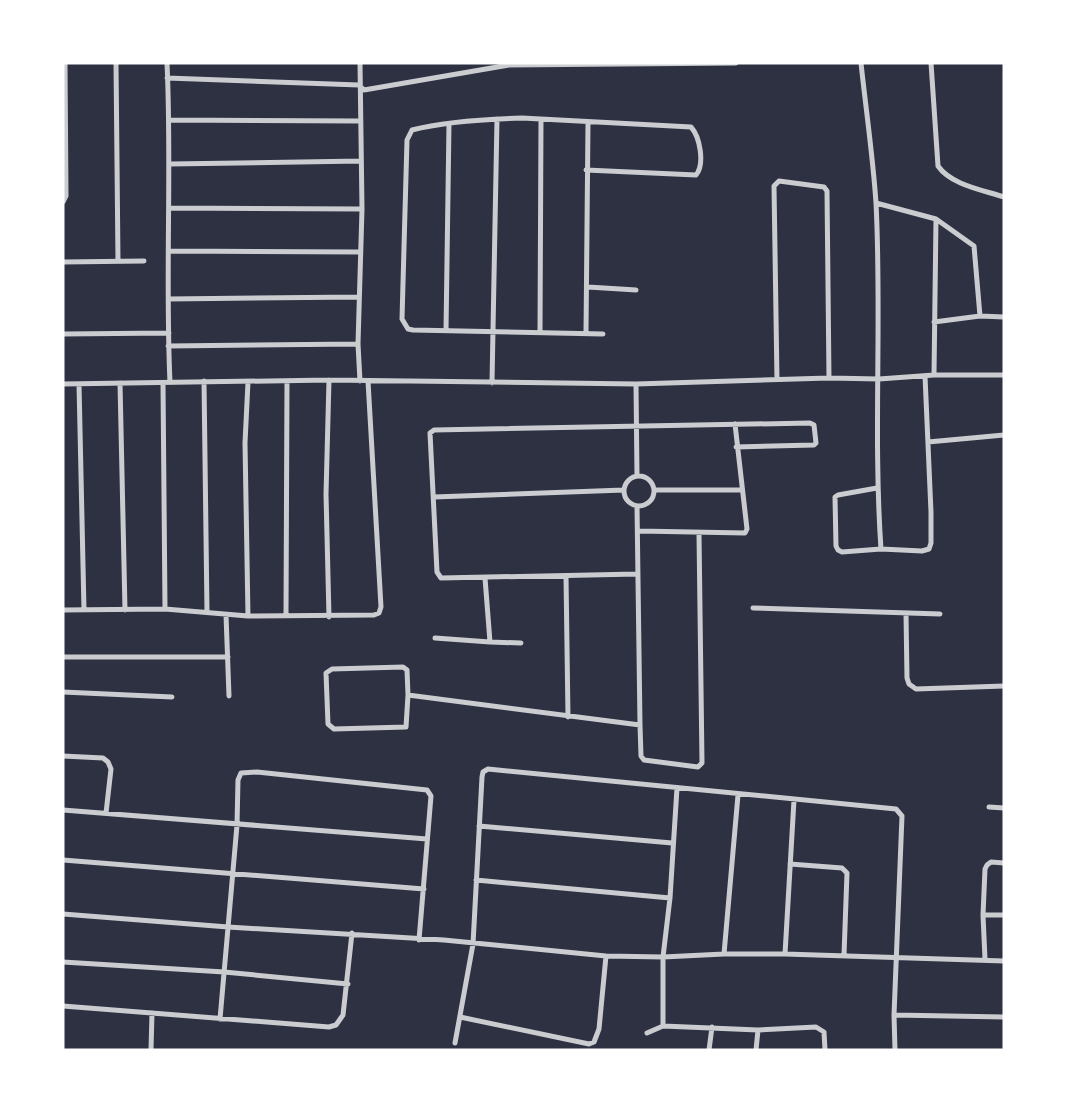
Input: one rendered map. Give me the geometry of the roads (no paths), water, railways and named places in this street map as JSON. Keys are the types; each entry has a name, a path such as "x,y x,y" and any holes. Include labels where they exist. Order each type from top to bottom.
{"street":[{"path":"63,202 66,196 65,63"},
{"path":"116,63 118,261"},
{"path":"166,63 170,164 168,299 170,382"},
{"path":"360,63 362,209 358,344 360,381"},
{"path":"167,78 359,85 364,90 509,65 736,63"},
{"path":"861,63 876,202 879,379 877,488 881,549"},
{"path":"931,63 938,166 943,173 953,179 1004,197"},
{"path":"492,383 497,119"},
{"path":"586,170 696,175 701,165 698,137 691,127 541,120 497,119 412,130 407,140 402,319 408,329 603,334"},
{"path":"169,120 360,121"},
{"path":"540,333 541,120"},
{"path":"586,333 588,123"},
{"path":"446,331 449,124"},
{"path":"170,164 361,161"},
{"path":"777,380 774,186 779,181 824,187 827,191 828,378"},
{"path":"876,202 936,219 974,246 980,316"},
{"path":"170,208 362,209"},
{"path":"934,375 936,219"},
{"path":"169,251 361,252"},
{"path":"63,262 144,261"},
{"path":"588,287 636,290"},
{"path":"168,299 359,297"},
{"path":"934,322 980,316 1004,316"},
{"path":"63,334 169,333"},
{"path":"168,346 358,344"},
{"path":"877,488 835,497 836,546 840,552 881,549 922,551 930,546 926,375"},
{"path":"63,384 329,380 636,384 828,378 879,379 926,375 1004,375"},
{"path":"329,380 326,494 329,616"},
{"path":"204,381 207,612"},
{"path":"286,616 287,381"},
{"path":"63,610 165,609 248,616 374,615 379,613 381,607 368,381"},
{"path":"248,382 245,444 248,616"},
{"path":"120,383 125,610"},
{"path":"163,383 165,609"},
{"path":"80,384 84,610"},
{"path":"636,384 637,476"},
{"path":"637,574 449,579 439,576 428,438 432,431 735,424 810,423 814,425 816,443 814,445 736,447"},
{"path":"639,531 745,534 747,529 735,424"},
{"path":"928,442 1004,435"},
{"path":"637,476 645,477 654,489 650,501 638,506 630,503 624,490 626,483 637,476"},
{"path":"654,489 741,490"},
{"path":"434,497 624,490"},
{"path":"638,506 637,574 641,756 644,760 695,768 701,765 699,534"},
{"path":"566,576 568,717"},
{"path":"485,578 490,642"},
{"path":"753,608 940,614"},
{"path":"906,614 907,678 912,687 916,689 1004,686"},
{"path":"226,615 229,696"},
{"path":"435,638 521,643"},
{"path":"63,657 228,657"},
{"path":"403,667 407,670 408,695 408,725 406,727 334,729 328,724 326,673 332,669 403,667"},
{"path":"63,692 172,698"},
{"path":"408,695 640,725"},
{"path":"63,756 103,758 108,762 111,769 106,813"},
{"path":"455,1043 473,944 482,777 483,772 488,769 896,809 902,816 894,1015 895,1050"},
{"path":"220,1019 237,825 239,775 243,772 427,790 431,796 419,940"},
{"path":"663,1026 663,957 670,898 677,788"},
{"path":"724,954 738,795"},
{"path":"785,954 794,800"},
{"path":"989,807 1004,808"},
{"path":"63,810 427,839"},
{"path":"479,826 672,843"},
{"path":"63,861 424,889"},
{"path":"985,959 983,915 987,865 991,862 1004,863"},
{"path":"790,864 842,868 847,873 844,955"},
{"path":"476,880 670,898"},
{"path":"63,914 444,940 606,956 785,954 1004,960"},
{"path":"983,915 1004,915"},
{"path":"63,1006 329,1027 336,1025 343,1015 352,933"},
{"path":"460,1017 589,1044 594,1042 599,1029 606,956"},
{"path":"63,962 224,972 348,984"},
{"path":"151,1050 152,1013"},
{"path":"894,1015 1004,1017"},
{"path":"647,1033 663,1026 758,1030 816,1027 824,1032 825,1050"},
{"path":"709,1050 711,1027"},
{"path":"756,1050 758,1030"}]}
